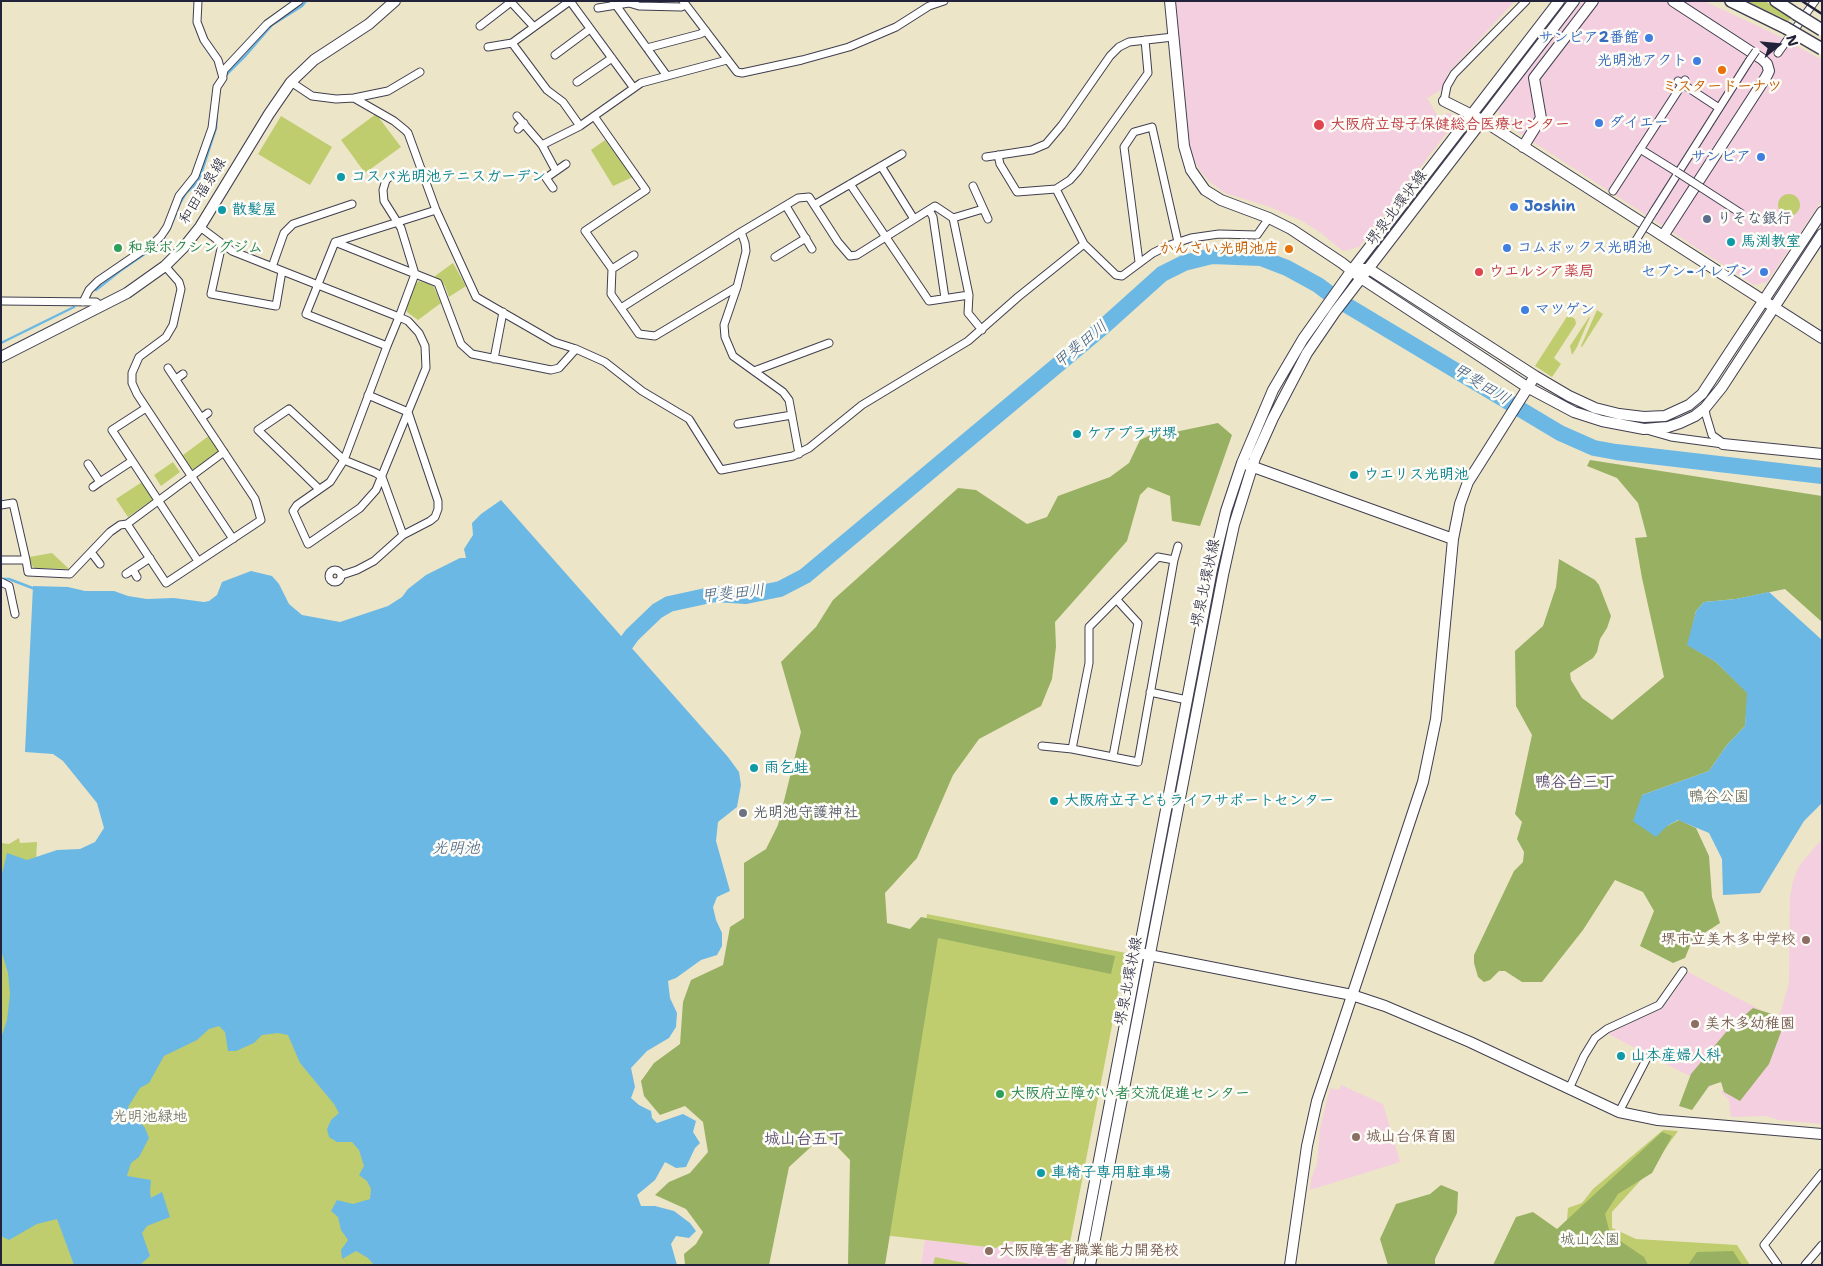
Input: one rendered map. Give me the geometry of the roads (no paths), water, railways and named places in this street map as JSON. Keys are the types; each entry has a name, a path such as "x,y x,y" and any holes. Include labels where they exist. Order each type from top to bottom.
{"main road":[{"path":"1731,1 1786,28 1822,49"},
{"path":"1776,1 1822,30"}],"street":[{"path":"198,1 197,22 204,40 218,60 223,78"},
{"path":"83,302 89,290 155,242 167,227 179,196 195,176 212,128 217,87 223,78 224,70 266,24 299,1"},
{"name":"和田福泉線","path":"1,357 127,293 165,266 200,227 269,114 291,82 314,60 369,24 395,1"},
{"path":"488,47 512,43 561,4 570,1 633,87"},
{"path":"598,8 614,3 680,7 685,3 737,72 742,74 849,47 896,27 924,10 944,1"},
{"path":"1170,1 1184,146 1191,170 1205,190 1213,196 1291,228 1352,270 1360,278 1525,391 1574,412 1602,421 1644,429 1671,437 1822,454"},
{"path":"1526,1 1454,74 1447,86 1444,101 1477,117 1822,338"},
{"name":"堺泉北環状線","path":"1090,1265 1223,575 1234,525 1252,467 1273,418 1303,361 1348,294 1369,269 1560,1"},
{"name":"堺泉北環状線","path":"1079,1265 1212,569 1226,511 1242,463 1273,390 1303,339 1326,305 1352,270 1574,1"},
{"path":"1523,147 1541,118 1534,78 1593,1"},
{"path":"1663,236 1766,77 1768,71 1767,64 1762,59 1673,1"},
{"path":"1778,53 1814,1"},
{"path":"480,26 510,2 534,26"},
{"path":"614,3 667,76"},
{"path":"555,55 590,29"},
{"path":"647,48 706,31"},
{"path":"986,157 1032,150 1046,144 1062,125 1110,56 1119,47 1129,42 1174,37"},
{"path":"998,155 1000,164 1017,192 1056,190 1078,171 1148,73 1145,40"},
{"path":"512,43 547,90 563,102 580,126"},
{"path":"1633,244 1677,172 1756,51"},
{"path":"577,82 612,58"},
{"path":"542,145 580,126 641,83 728,60"},
{"path":"291,82 312,96 330,99 354,98 388,91 420,72"},
{"path":"1613,191 1682,82 1719,108"},
{"path":"354,98 394,121 408,133 436,210 476,297 554,342 605,362 642,391 689,418 721,470 799,454 810,448 862,405 947,356 982,330 1018,297 1084,244"},
{"path":"517,116 542,145 556,171"},
{"path":"594,116 646,190 585,231 612,269 611,294 639,334 655,336 737,287"},
{"path":"518,128 524,123"},
{"path":"1139,262 1124,147 1134,132 1152,127 1178,242"},
{"path":"1640,149 1742,214"},
{"path":"814,205 902,154"},
{"path":"553,188 546,178 566,164"},
{"path":"880,166 914,219"},
{"path":"200,227 232,251 318,284 400,318 408,321 419,333 425,346 426,368 376,490 360,508 308,544 293,512 297,505 330,482 344,460 387,346 400,318 415,274 401,228 384,201 386,180 391,176"},
{"path":"850,184 929,302 968,295"},
{"path":"973,186 988,219"},
{"path":"1056,190 1084,244 1116,275 1122,276 1153,253 1178,242 1219,234 1257,235 1269,218"},
{"path":"621,308 740,232 798,198 809,197 838,242 850,256 857,255 935,206 954,218 968,295 968,313 982,330"},
{"path":"272,267 284,233 293,224 352,204"},
{"path":"786,206 812,249"},
{"path":"954,218 983,208"},
{"path":"335,242 436,210"},
{"path":"929,210 933,217 945,298"},
{"path":"1352,270 1369,269 1569,396 1595,408 1619,414 1644,418 1664,416 1689,405 1702,394 1822,212"},
{"path":"740,232 746,251 737,287 724,325 725,337 733,356 783,392 789,400 799,454"},
{"path":"1644,429 1668,427 1680,423 1695,416 1705,408 1722,387 1775,308 1818,249 1822,234"},
{"path":"775,257 806,238"},
{"path":"335,242 438,283 462,344 472,354 551,370 559,368 576,350"},
{"path":"335,242 306,314 387,346"},
{"path":"222,244 211,294 276,306 282,271"},
{"path":"612,269 634,255"},
{"path":"165,266 179,282 181,289 172,330 166,337 139,357 132,373 134,390 233,539"},
{"path":"1,301 96,302 101,306"},
{"path":"494,359 503,312"},
{"path":"754,371 829,343"},
{"path":"127,524 166,583 261,520 255,499 168,368"},
{"path":"176,379 183,374"},
{"path":"1290,1265 1307,1146 1317,1101 1423,782 1436,719 1453,539 1460,504 1468,482 1535,376"},
{"path":"342,575 357,570 374,560 403,535 430,521 438,509 438,501 408,412 368,395"},
{"path":"146,408 112,430 198,562"},
{"path":"319,489 258,430 289,408 344,460 382,477 403,535"},
{"path":"1705,408 1712,435 1723,444"},
{"path":"201,418 208,413"},
{"path":"738,424 792,415"},
{"path":"1,505 13,503 28,572 70,574 110,532 120,525 127,524 224,452"},
{"path":"93,487 132,461"},
{"path":"1242,463 1453,539"},
{"path":"88,464 100,482"},
{"path":"1042,746 1072,749 1138,762 1178,546"},
{"path":"91,552 100,564"},
{"path":"1072,749 1088,663 1089,627 1158,557 1174,560"},
{"path":"126,574 150,558"},
{"path":"1,560 26,560"},
{"path":"133,570 137,577"},
{"path":"1,582 8,586 15,614"},
{"path":"1113,756 1138,623 1117,600"},
{"path":"1150,692 1187,700"},
{"path":"1138,952 1352,995 1385,1006 1470,1042 1619,1112 1658,1120 1822,1134"},
{"path":"1569,1089 1584,1056 1595,1038 1607,1030 1659,1005 1683,971"},
{"path":"1619,1112 1647,1058"},
{"path":"1778,1265 1764,1245 1822,1173"},
{"path":"1805,1265 1822,1245"}],"water":[{"name":"光明池","path":"501,500 728,757 739,772 741,785 737,807 718,822 716,841 730,891 717,897 713,907 722,933 722,946 717,955 701,960 676,978 668,981 670,998 677,1013 676,1027 669,1038 647,1051 631,1068 635,1087 631,1098 639,1105 651,1111 652,1118 657,1123 683,1114 696,1121 693,1132 700,1143 695,1148 686,1167 676,1168 665,1162 655,1180 637,1195 641,1206 655,1206 674,1211 690,1223 696,1231 689,1238 676,1236 671,1244 677,1265 374,1265 368,1258 356,1251 342,1259 341,1250 348,1240 341,1230 338,1217 331,1211 337,1200 353,1204 370,1199 371,1189 367,1181 359,1175 364,1166 359,1150 352,1142 337,1142 329,1137 327,1129 331,1120 339,1113 334,1104 300,1063 288,1035 278,1033 262,1035 254,1043 236,1051 228,1051 225,1032 219,1026 209,1029 197,1040 164,1056 149,1083 140,1088 128,1107 145,1128 149,1138 139,1157 131,1163 127,1176 151,1180 151,1198 162,1192 170,1217 147,1226 142,1233 150,1256 140,1265 74,1265 57,1219 37,1224 9,1240 1,1236 1,1038 7,1020 10,994 8,973 1,950 1,878 7,853 27,860 57,850 80,849 95,842 104,828 97,803 63,761 53,754 25,752 33,586 68,587 85,591 114,591 128,596 147,599 174,598 204,602 217,595 222,582 251,571 272,576 279,584 289,604 302,615 340,622 388,606 402,597 408,589 426,575 460,558 466,558 464,549 473,535 472,523"},
{"path":"1769,592 1822,640 1822,803 1804,821 1760,893 1723,895 1722,859 1709,833 1678,820 1667,826 1656,837 1633,821 1642,795 1709,771 1727,745 1745,726 1747,693 1716,662 1687,645 1696,611 1704,602 1736,599"}],"waterway":[{"path":"226,75 272,25 302,6 306,1"},
{"path":"167,233 180,203 186,193 197,183 201,174 216,128 217,111"},
{"path":"96,290 164,238"},
{"name":"甲斐田川","path":"614,660 632,635 657,611 669,604 715,594 746,596 780,589 805,576 1103,327 1162,274 1184,263 1212,256 1261,258 1287,268 1560,433 1594,448 1822,476"},
{"path":"1,343 74,307"},
{"path":"1,579 9,579 35,589"}],"railway":[{"path":"1802,1 1822,14"}],"place":[{"name":"サンピア2番館","path":"1649,38"},
{"name":"光明池アクト","path":"1697,61"},
{"name":"ミスタードーナツ","path":"1722,70"},
{"name":"ダイエー","path":"1599,123"},
{"name":"大阪府立母子保健総合医療センター","path":"1319,125"},
{"name":"サンピア","path":"1761,157"},
{"name":"コスパ光明池テニスガーデン","path":"341,177"},
{"name":"Joshin","path":"1514,207"},
{"name":"散髪屋","path":"222,210"},
{"name":"りそな銀行","path":"1707,219"},
{"name":"馬渕教室","path":"1731,242"},
{"name":"和泉ボクシングジム","path":"118,248"},
{"name":"コムボックス光明池","path":"1507,248"},
{"name":"かんさい光明池店","path":"1289,249"},
{"name":"ウエルシア薬局","path":"1479,272"},
{"name":"セブン-イレブン","path":"1764,272"},
{"name":"マツゲン","path":"1525,310"},
{"name":"ケアプラザ堺","path":"1077,434"},
{"name":"ウエリス光明池","path":"1354,475"},
{"name":"雨乞蛙","path":"754,768"},
{"name":"大阪府立子どもライフサポートセンター","path":"1054,801"},
{"name":"光明池守護神社","path":"743,813"},
{"name":"堺市立美木多中学校","path":"1806,940"},
{"name":"美木多幼稚園","path":"1695,1024"},
{"name":"山本産婦人科","path":"1621,1056"},
{"name":"大阪府立障がい者交流促進センター","path":"1000,1094"},
{"name":"城山台保育園","path":"1356,1137"},
{"name":"車椅子専用駐車場","path":"1041,1173"},
{"name":"大阪障害者職業能力開発校","path":"989,1251"}],"district":[{"name":"鴨谷台三丁","path":"1575,783"},
{"name":"城山台五丁","path":"804,1140"}],"park label":[{"name":"鴨谷公園","path":"1719,797"},
{"name":"光明池緑地","path":"150,1117"},
{"name":"城山公園","path":"1590,1240"}]}
